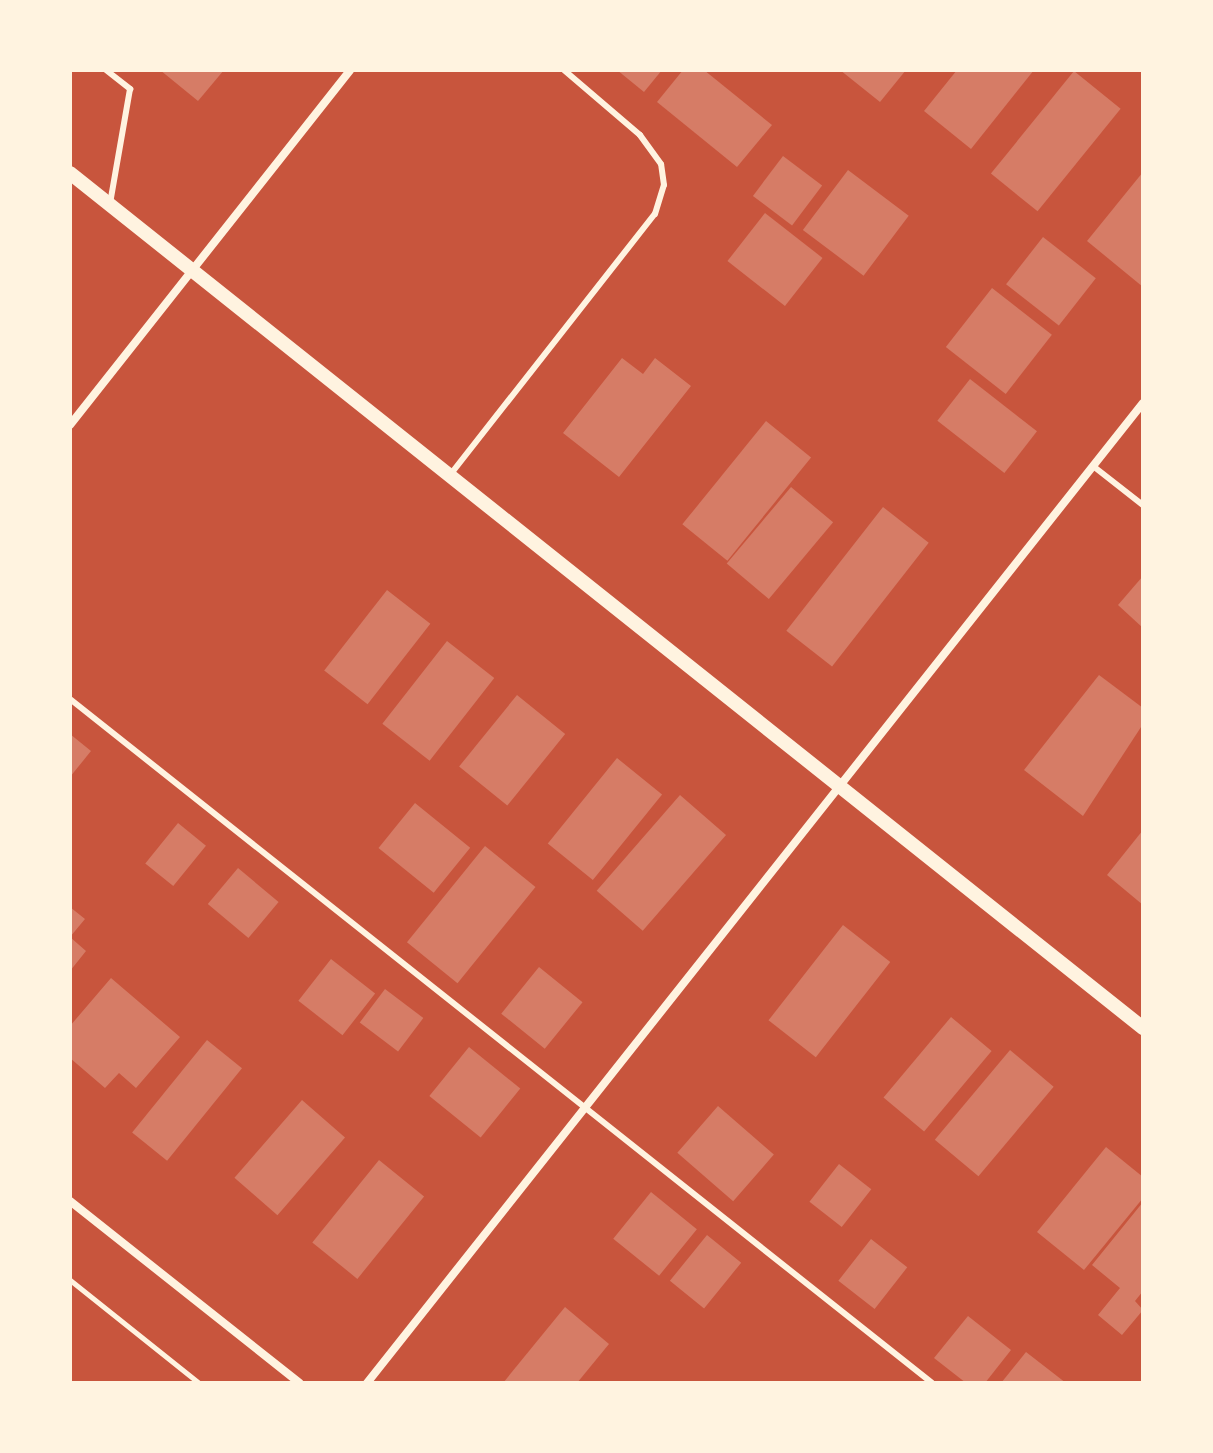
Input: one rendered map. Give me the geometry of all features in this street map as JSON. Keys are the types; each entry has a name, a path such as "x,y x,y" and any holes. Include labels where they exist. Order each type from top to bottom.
{"street":[{"path":"70,425 350,70"},
{"path":"70,173 1143,1028"},
{"path":"367,1383 1143,403"},
{"path":"70,1201 300,1383"}],"lane":[{"path":"106,70 130,89 110,204"},
{"path":"450,475 655,214 664,185 661,164 640,135 564,70"},
{"path":"1093,466 1143,505"},
{"path":"70,699 932,1383"}],"path":[{"path":"70,1280 199,1383"}],"building":[{"path":"160,70 224,70 198,101"},
{"path":"617,70 662,70 644,92"},
{"path":"683,70 704,70 772,125 737,167 657,102"},
{"path":"840,70 906,70 880,102"},
{"path":"957,70 1034,70 971,149 924,111"},
{"path":"1074,71 1121,109 1038,211 991,174"},
{"path":"783,156 822,185 792,225 753,196"},
{"path":"848,170 909,216 864,276 803,230"},
{"path":"1143,172 1143,287 1087,241"},
{"path":"765,213 823,258 785,306 727,261"},
{"path":"1043,237 1096,278 1059,326 1006,284"},
{"path":"992,288 1052,335 1006,394 946,347"},
{"path":"622,358 643,374 655,358 691,386 619,477 563,433"},
{"path":"970,379 1037,431 1004,473 937,421"},
{"path":"766,421 811,458 727,561 682,524"},
{"path":"791,487 833,522 769,599 727,564"},
{"path":"883,507 929,543 832,666 786,631"},
{"path":"1143,576 1143,628 1118,605"},
{"path":"387,590 430,624 368,704 324,670"},
{"path":"447,641 494,678 430,761 382,724"},
{"path":"1099,675 1143,708 1143,724 1083,816 1024,770"},
{"path":"517,695 565,734 507,806 459,766"},
{"path":"70,734 91,751 70,777"},
{"path":"617,758 662,795 593,880 548,843"},
{"path":"680,795 726,835 643,931 597,891"},
{"path":"415,803 470,848 434,893 378,848"},
{"path":"178,823 206,846 173,886 145,863"},
{"path":"1143,830 1143,905 1107,875"},
{"path":"485,846 536,887 457,983 407,942"},
{"path":"238,868 279,902 248,938 208,904"},
{"path":"70,907 85,919 70,937"},
{"path":"843,925 890,962 816,1057 769,1020"},
{"path":"70,937 86,951 70,971"},
{"path":"331,959 375,993 342,1035 298,1001"},
{"path":"539,967 583,1002 545,1049 501,1014"},
{"path":"111,978 180,1037 136,1088 119,1073 105,1088 70,1058 70,1026"},
{"path":"385,989 423,1018 398,1051 360,1023"},
{"path":"951,1017 992,1051 924,1132 884,1097"},
{"path":"207,1040 242,1068 167,1161 132,1132"},
{"path":"469,1047 520,1089 481,1137 429,1096"},
{"path":"1010,1050 1054,1087 978,1176 935,1140"},
{"path":"302,1100 345,1137 277,1215 234,1178"},
{"path":"718,1106 774,1155 733,1201 677,1153"},
{"path":"1106,1147 1143,1177 1143,1198 1084,1270 1037,1232"},
{"path":"379,1160 424,1197 357,1279 312,1242"},
{"path":"839,1164 871,1189 842,1227 809,1202"},
{"path":"651,1192 697,1229 659,1276 613,1239"},
{"path":"1143,1202 1143,1291 1135,1301 1143,1310 1122,1335 1098,1315 1120,1288 1092,1265"},
{"path":"707,1235 741,1263 704,1309 670,1281"},
{"path":"871,1239 907,1267 875,1309 838,1281"},
{"path":"565,1307 609,1344 577,1383 503,1383"},
{"path":"968,1316 1011,1350 985,1383 966,1383 934,1358"},
{"path":"1026,1352 1066,1383 1001,1383"}]}
